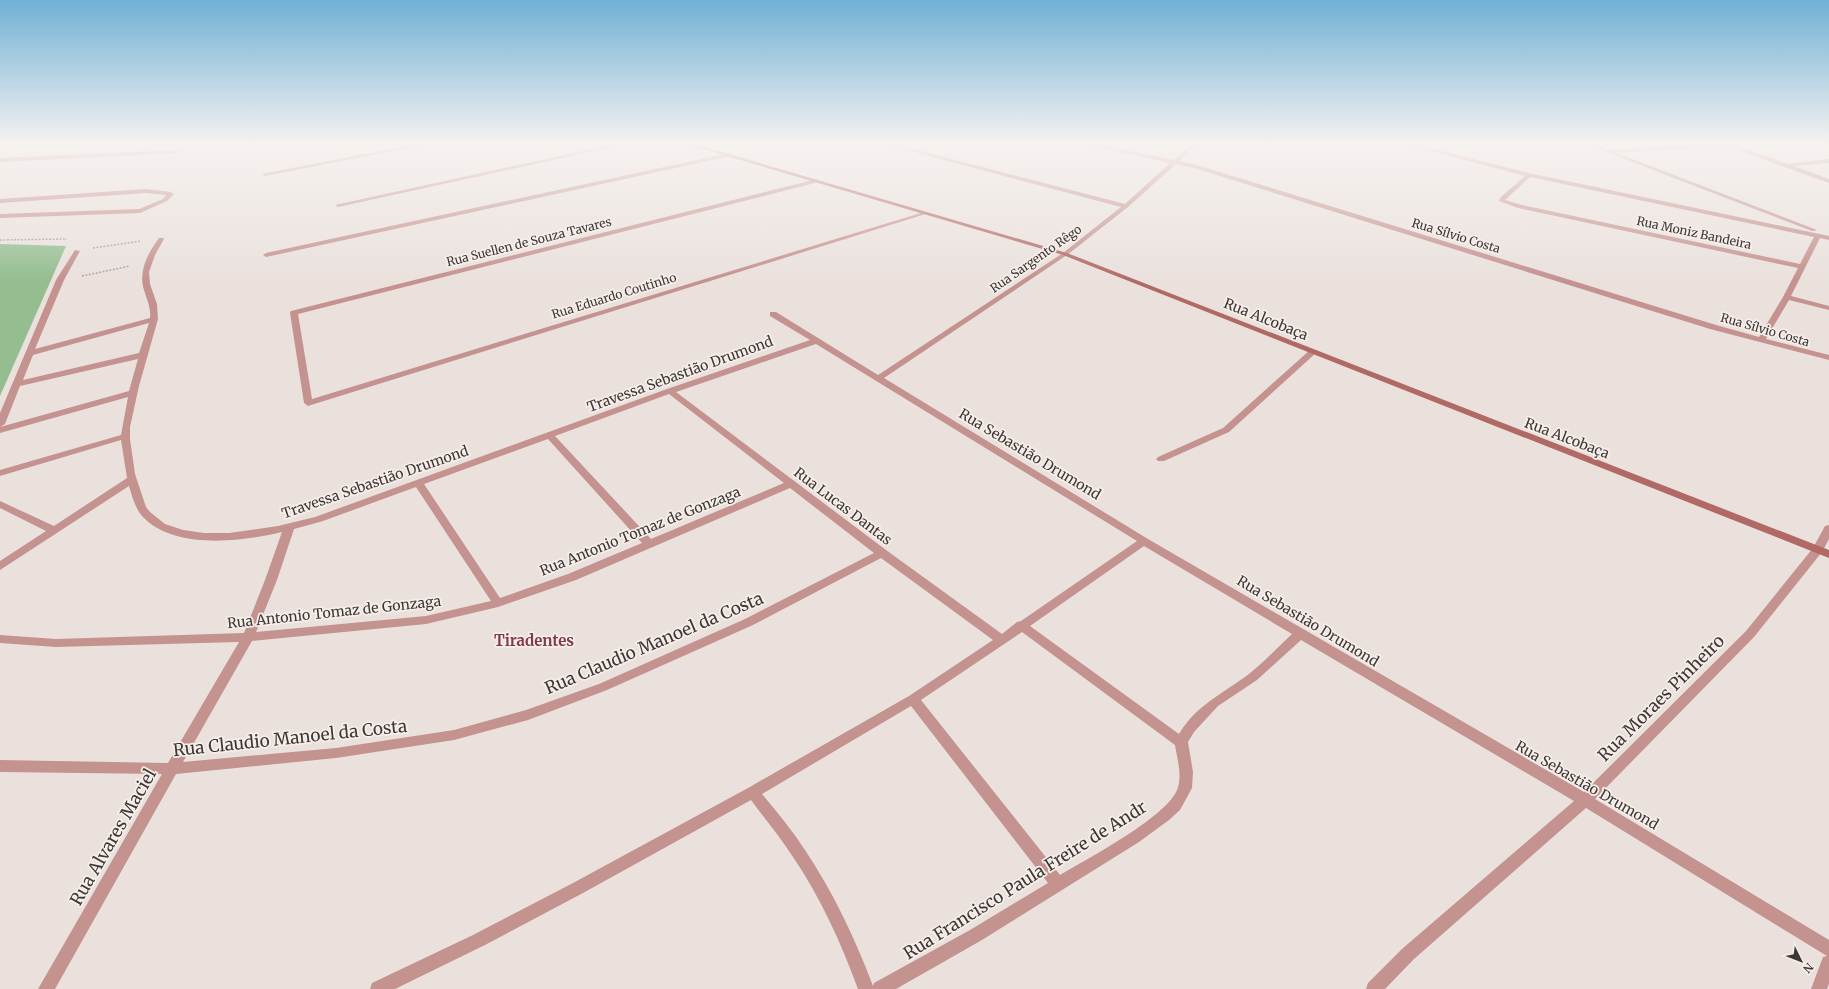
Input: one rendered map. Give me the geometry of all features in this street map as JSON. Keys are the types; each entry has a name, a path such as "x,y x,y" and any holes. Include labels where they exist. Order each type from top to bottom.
{"main road":[{"name":"Rua Alcobaça","path":"841,188 1065,254 1824,552"}],"street":[{"path":"338,205 417,188"},
{"path":"266,255 576,188"},
{"name":"Rua Suellen de Souza Tavares","path":"308,403 294,313 789,188"},
{"path":"1057,188 1126,206"},
{"name":"Rua Sargento Rêgo","path":"877,379 1065,254 1146,188"},
{"name":"Rua Sílvio Costa","path":"1266,188 1761,340 1829,358"},
{"name":"Rua Moniz Bandeira","path":"1514,188 1503,198 1502,201 1520,207 1802,267"},
{"path":"1591,188 1818,236 1829,237"},
{"path":"1701,188 1829,237"},
{"path":"0,201 146,190 170,194 165,200 140,211 0,216"},
{"name":"Rua Eduardo Coutinho","path":"308,403 926,213"},
{"path":"1761,340 1787,297 1818,236"},
{"name":"Travessa Sebastião Drumond","path":"161,239 148,263 146,284 153,300 154,319 143,355 125,429 132,479 137,496 145,513 158,525 180,534 215,537 255,534 289,528 815,341"},
{"path":"0,424 60,280 78,251"},
{"path":"1787,297 1829,308"},
{"name":"Rua Sebastião Drumond","path":"773,314 1144,541 1585,800 1829,949"},
{"path":"30,353 154,319"},
{"path":"1161,459 1226,430 1313,352"},
{"path":"17,384 143,355"},
{"name":"Rua Lucas Dantas","path":"670,392 882,553 1002,640"},
{"path":"0,430 133,393"},
{"path":"0,473 126,436"},
{"path":"550,436 650,545"},
{"path":"0,566 132,479"},
{"path":"418,483 498,603"},
{"name":"Rua Antonio Tomaz de Gonzaga","path":"0,639 56,643 248,637 426,620 498,603 572,577 790,484"},
{"path":"0,504 54,530"},
{"name":"Rua Alvares Maciel","path":"46,989 248,637 272,580 289,528"},
{"name":"Rua Moraes Pinheiro","path":"1374,989 1408,954 1585,800 1750,634 1824,552 1829,528"},
{"path":"378,989 479,940 753,792 913,699 1002,640 1021,625 1144,541"},
{"name":"Rua Claudio Manoel da Costa","path":"0,766 172,769 336,754 454,735 528,715 603,687 673,657 812,591 882,553"},
{"path":"1021,625 1181,742 1189,728 1214,703 1253,677 1300,634"},
{"path":"913,699 1058,884"},
{"name":"Rua Francisco Paula Freire de Andr","path":"880,989 976,935 1134,838 1164,816 1175,806 1185,788 1186,772 1181,742"},
{"path":"753,792 799,852 821,889 853,952 866,989"},
{"path":"1819,989 1829,964"}],"path":[{"path":"0,240 46,238"},
{"path":"78,251 161,239"},
{"path":"60,280 148,263"}],"green space":[{"path":"0,244 66,246 0,396"}],"district":[{"name":"Tiradentes","path":"534,641"}]}
